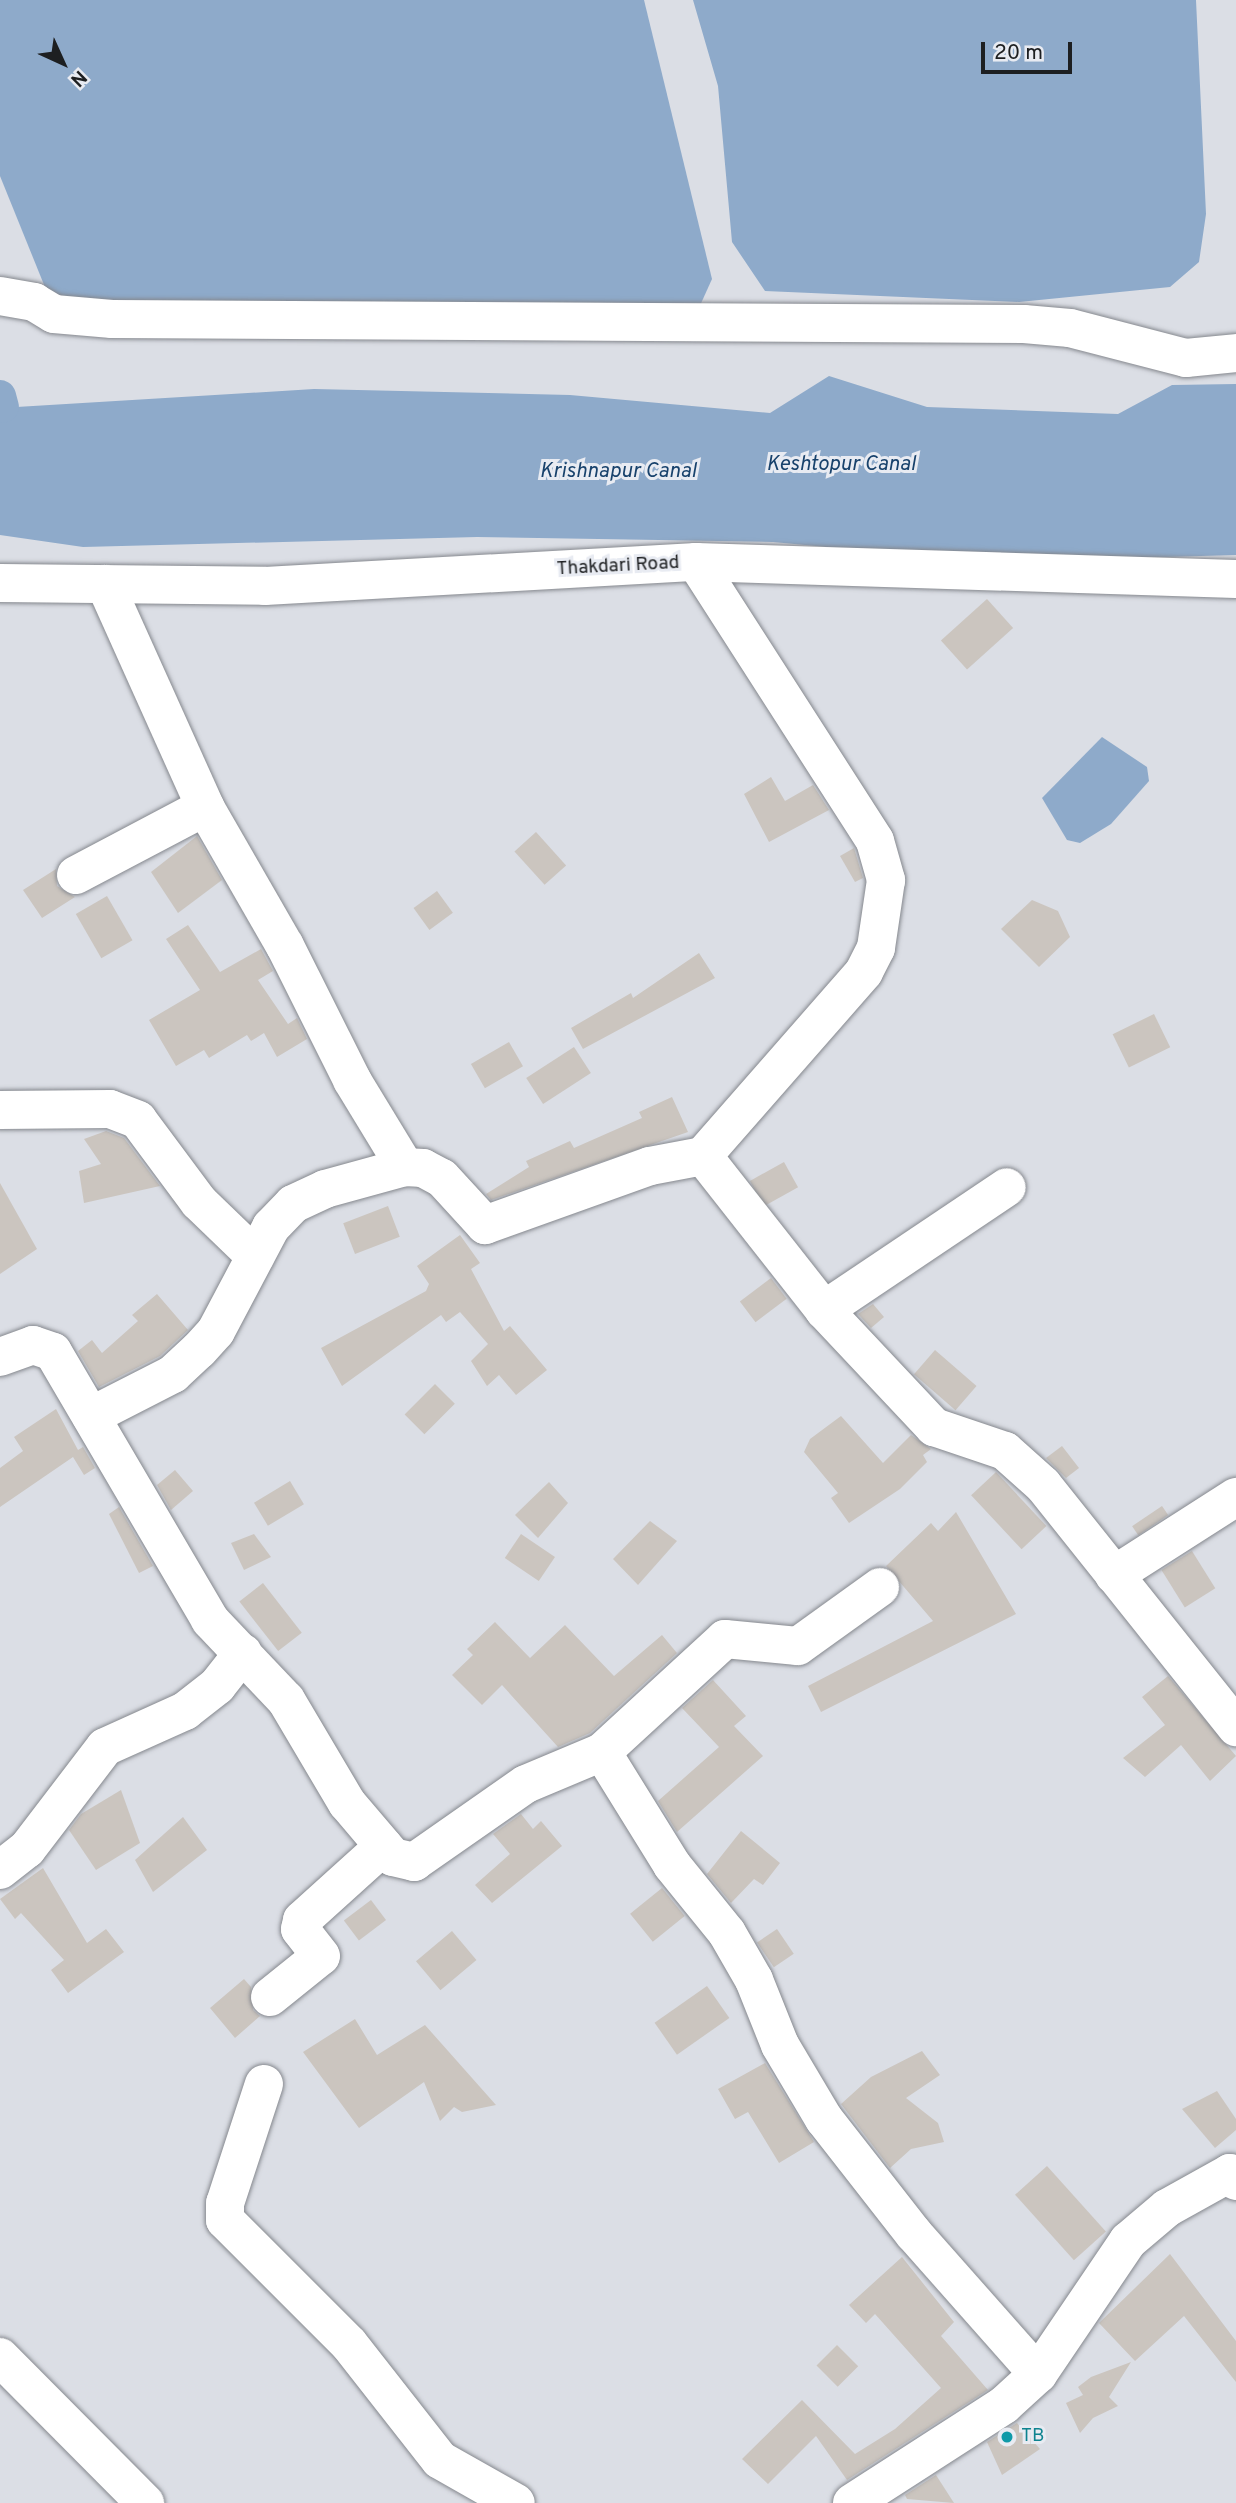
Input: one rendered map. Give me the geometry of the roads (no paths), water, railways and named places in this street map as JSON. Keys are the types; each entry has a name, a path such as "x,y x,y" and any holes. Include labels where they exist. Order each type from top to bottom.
{"street":[{"path":"0,296 34,302 54,314 112,319 1024,324 1070,328 1186,358 1236,353"},
{"path":"91,1416 173,1374 199,1350 216,1331 271,1227 293,1204 325,1189 405,1167 442,1178 485,1224 650,1166 703,1156 864,972 876,948 886,880 875,841 696,562"},
{"name":"Thakdari Road","path":"0,583 265,586 696,562 1236,579"},
{"path":"106,584 205,807 285,946 352,1080 405,1167"},
{"path":"76,876 205,807"},
{"path":"0,1110 28,1114 110,1109 138,1120 199,1202 256,1256"},
{"path":"703,1156 824,1310 934,1427 1015,1458 1114,1575 1236,1727"},
{"path":"824,1310 1007,1187"},
{"path":"0,1357 45,1346 91,1416 190,1590 286,1700 346,1803 403,1863 414,1861 526,1784 602,1752 725,1639 798,1647 880,1587"},
{"path":"1114,1575 1236,1496"},
{"path":"0,1870 27,1849 104,1747 185,1711 217,1686 243,1653"},
{"path":"602,1752 672,1865 727,1933 754,1980 780,2045 824,2119 914,2234 1038,2374"},
{"path":"270,1997 321,1956 300,1928 302,1920 384,1846"},
{"path":"264,2084 225,2203 225,2220 349,2344 440,2460 516,2503"},
{"path":"852,2503 1004,2405 1038,2374 1128,2241 1167,2208 1234,2174"},
{"path":"0,2357 145,2503"}],"water":[{"path":"0,0 644,0 712,279 698,310 53,307 0,176"},
{"path":"693,0 1196,0 1206,214 1199,262 1170,287 1019,302 765,291 732,242 718,86"},
{"name":"Keshtopur Canal","path":"829,376 927,407 1118,414 1172,385 1236,384 1236,555 987,562 773,542 477,537 83,547 0,535 0,408 314,389 570,395 770,413"},
{"path":"1102,737 1147,767 1149,781 1111,824 1080,843 1067,840 1042,798"}],"waterway":[{"path":"0,396 3,407"}],"place":[{"name":"TB","path":"1007,2437"}],"water label":[{"name":"Krishnapur Canal","path":"618,472"}]}
